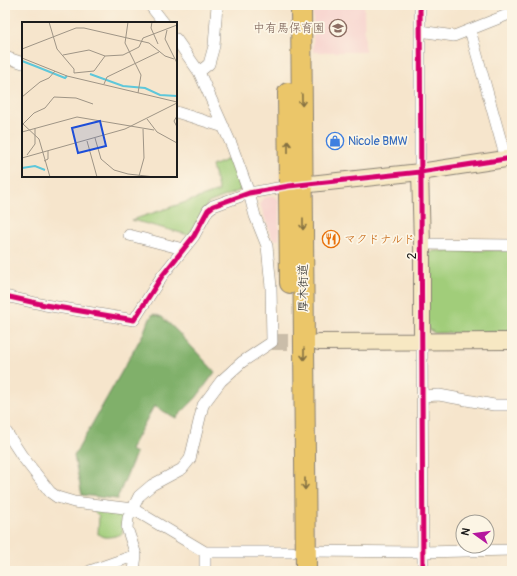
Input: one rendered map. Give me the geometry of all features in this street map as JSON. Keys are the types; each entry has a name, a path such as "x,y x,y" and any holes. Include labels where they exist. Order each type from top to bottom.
{"highway":[{"name":"厚木街道","path":"288,5 296,185"},
{"name":"厚木街道","path":"301,5 296,185 297,558 306,571"}],"street":[{"path":"150,5 163,22"},
{"path":"199,72 209,64 214,46 217,5"},
{"path":"420,5 420,172"},
{"path":"420,31 454,36 512,13"},
{"path":"5,296 45,305 134,320 162,276 194,236 208,210 213,206 249,193 296,185 420,172 509,158 470,30"},
{"path":"134,571 136,555 127,528 128,518 139,496 152,485 182,469 190,459 203,405 221,382 242,362 272,342 271,286 267,246 224,127 199,72 177,40"},
{"path":"5,57 22,63"},
{"path":"177,112 224,127"},
{"name":"2","path":"420,172 422,341"},
{"path":"130,235 183,250"},
{"path":"422,244 512,245"},
{"path":"422,341 423,571"},
{"path":"319,342 512,341"},
{"path":"422,396 439,395 494,405 512,405"},
{"path":"5,430 22,456 50,492 57,497 70,501 133,508 205,552 297,558 423,552 512,550"},
{"path":"205,552 205,571"},
{"path":"90,571 136,555"}],"shaded area":[{"name":"中有馬保育園","path":"313,5 364,5 365,52 313,52"},
{"path":"273,196 279,200 279,240 272,239 260,204 263,198"}],"green space":[{"path":"231,158 241,190 208,203 189,235 132,220 219,191 212,166"},
{"path":"512,250 512,332 434,333 427,327 427,256 432,251"},
{"path":"153,314 162,317 215,372 196,398 176,418 154,406 130,450 136,453 117,499 82,495 74,456"},
{"path":"94,508 120,511 124,518 122,534 104,537 98,534 99,516 94,511"}],"tunnel":[{"path":"272,342 316,342"}],"cycle path":[{"path":"420,5 423,571"},
{"path":"5,296 45,305 134,320 162,276 194,236 208,210 213,206 249,193 289,186 420,172 512,158"}],"place":[{"name":"中有馬保育園","path":"338,28"},
{"name":"Nicole BMW","path":"335,141"},
{"name":"マクドナルド","path":"331,239"}]}
